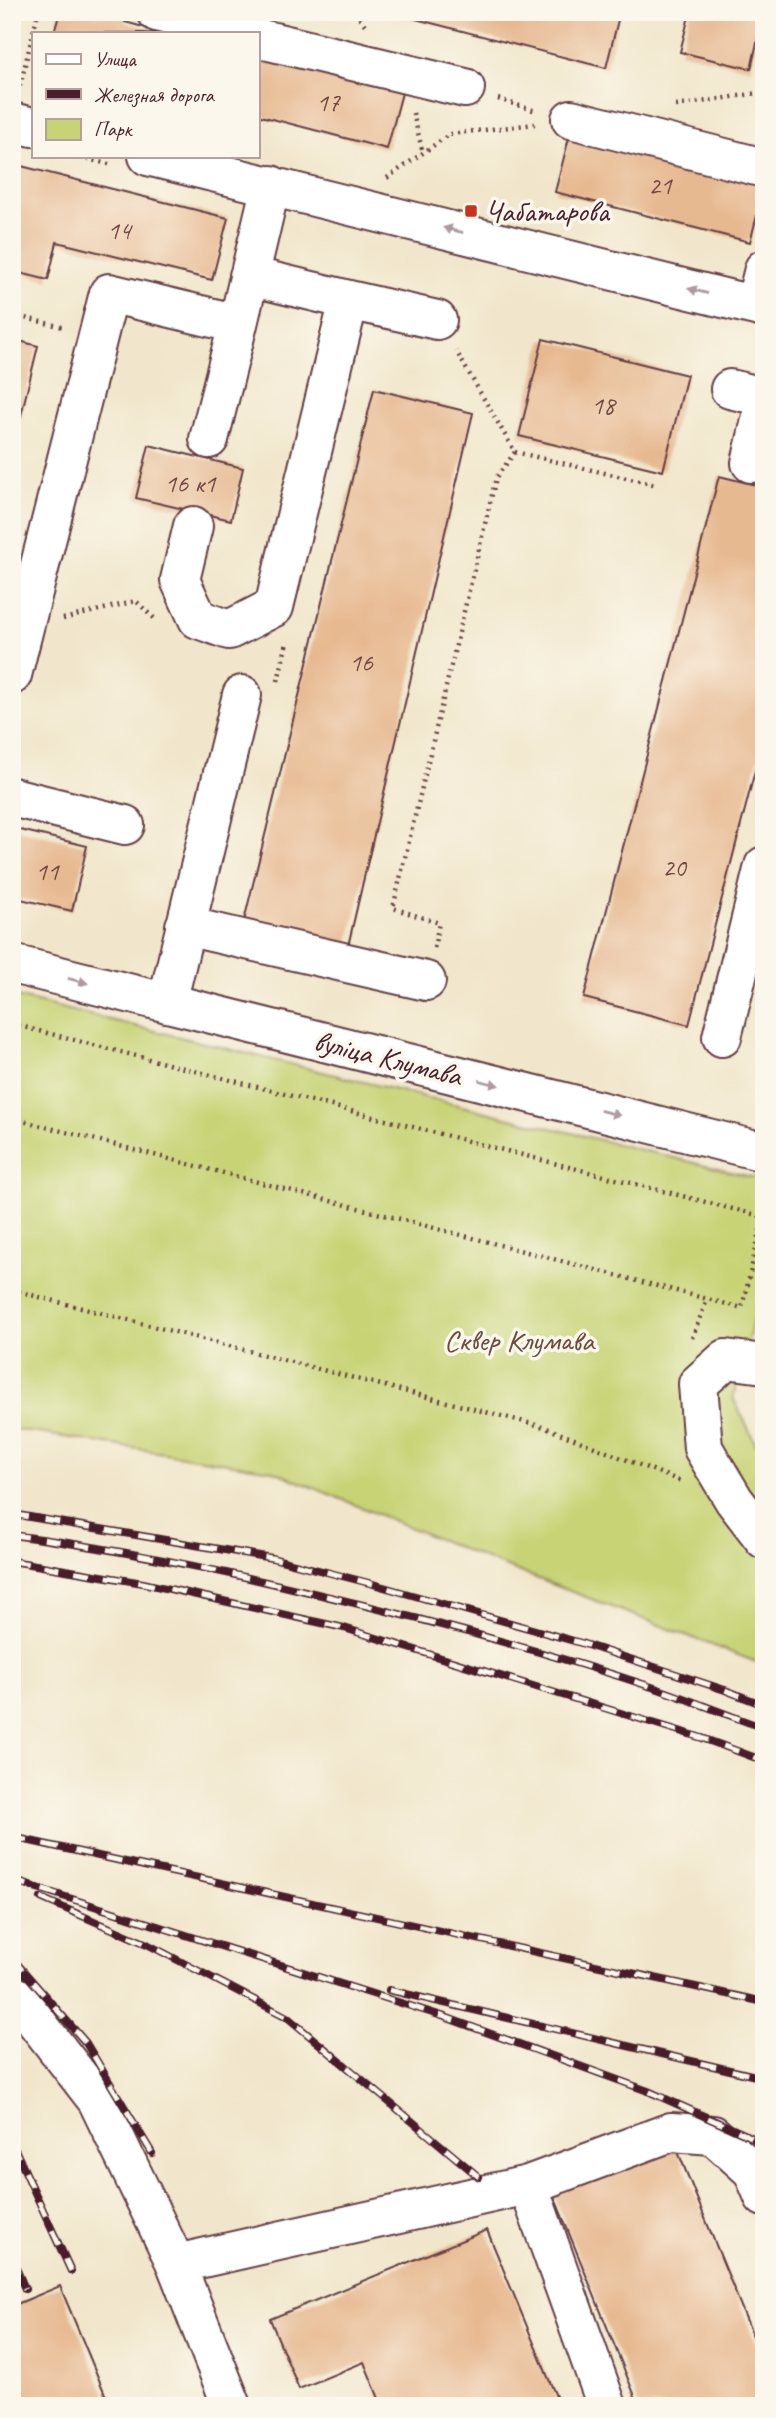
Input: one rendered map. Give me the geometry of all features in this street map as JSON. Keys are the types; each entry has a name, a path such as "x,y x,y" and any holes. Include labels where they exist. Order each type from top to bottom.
{"street":[{"path":"180,20 234,32"},
{"path":"259,38 465,88"},
{"path":"555,116 764,168"},
{"path":"159,158 271,186 761,294"},
{"path":"209,439 271,186"},
{"path":"249,276 438,320"},
{"path":"12,675 109,293 238,324"},
{"path":"192,526 180,580 198,619 229,630 274,607 349,300"},
{"path":"751,463 764,407"},
{"path":"167,1003 185,926 259,692"},
{"path":"12,797 125,825"},
{"path":"722,1037 764,866"},
{"path":"185,926 426,981"},
{"name":"вуліца Клумава","path":"12,964 764,1152"},
{"path":"764,1364 726,1359 698,1384 703,1448 734,1500 764,1539"},
{"path":"12,2000 17,1997 97,2100 176,2264 232,2406"},
{"path":"176,2264 528,2185 671,2132 713,2135 753,2171 764,2197"},
{"path":"528,2185 607,2406"}],"path":[{"path":"35,32 38,12"},
{"path":"21,116 32,49"},
{"path":"465,88 555,116"},
{"path":"12,315 98,334"},
{"path":"438,320 515,452 656,485"},
{"path":"426,981 439,923 393,908 496,478 515,452"},
{"path":"23,629 136,601 166,629"},
{"path":"259,692 289,635"},
{"path":"12,1024 763,1216 742,1308 12,1118"},
{"path":"12,1290 544,1427 690,1484"}],"green space":[{"name":"Сквер Клумава","path":"12,996 764,1180 764,1280 733,1398 764,1460 764,1665 491,1561 271,1470 12,1429"}],"building":[{"path":"60,12 127,12 125,22 161,32 54,32"},
{"path":"409,12 620,12 606,68 408,17"},
{"path":"690,12 764,12 751,69 680,52"},
{"path":"259,53 403,89 387,149 259,116"},
{"path":"571,130 764,181 750,242 555,192"},
{"path":"17,165 228,218 212,280 57,242 48,280 12,271 12,184"},
{"path":"12,339 38,346 13,448 12,447"},
{"path":"543,339 687,375 663,471 519,436"},
{"path":"374,389 473,413 348,946 244,921"},
{"path":"149,445 243,468 231,520 136,498"},
{"path":"719,476 764,487 764,736 689,1025 584,998"},
{"path":"12,828 87,846 72,911 12,897"},
{"path":"674,2142 764,2363 764,2406 639,2406 552,2191"},
{"path":"487,2230 560,2406 382,2406 364,2362 299,2389 270,2319"},
{"path":"60,2286 110,2406 12,2406 12,2306"}],"railway":[{"path":"12,1514 272,1558 581,1643 764,1705"},
{"path":"12,1535 88,1546 201,1568 399,1614 613,1674 764,1728"},
{"path":"12,1561 143,1583 344,1628 702,1738 764,1761"},
{"path":"12,1837 764,2002"},
{"path":"12,1880 442,2016 648,2091 764,2143"},
{"path":"41,1898 147,1944 287,2017 479,2177"},
{"path":"12,1958 86,2043 152,2153"},
{"path":"389,1990 764,2078"},
{"path":"12,2143 71,2271"},
{"path":"12,2258 25,2289"}],"place":[{"name":"Чабатарова","path":"471,211"}]}
